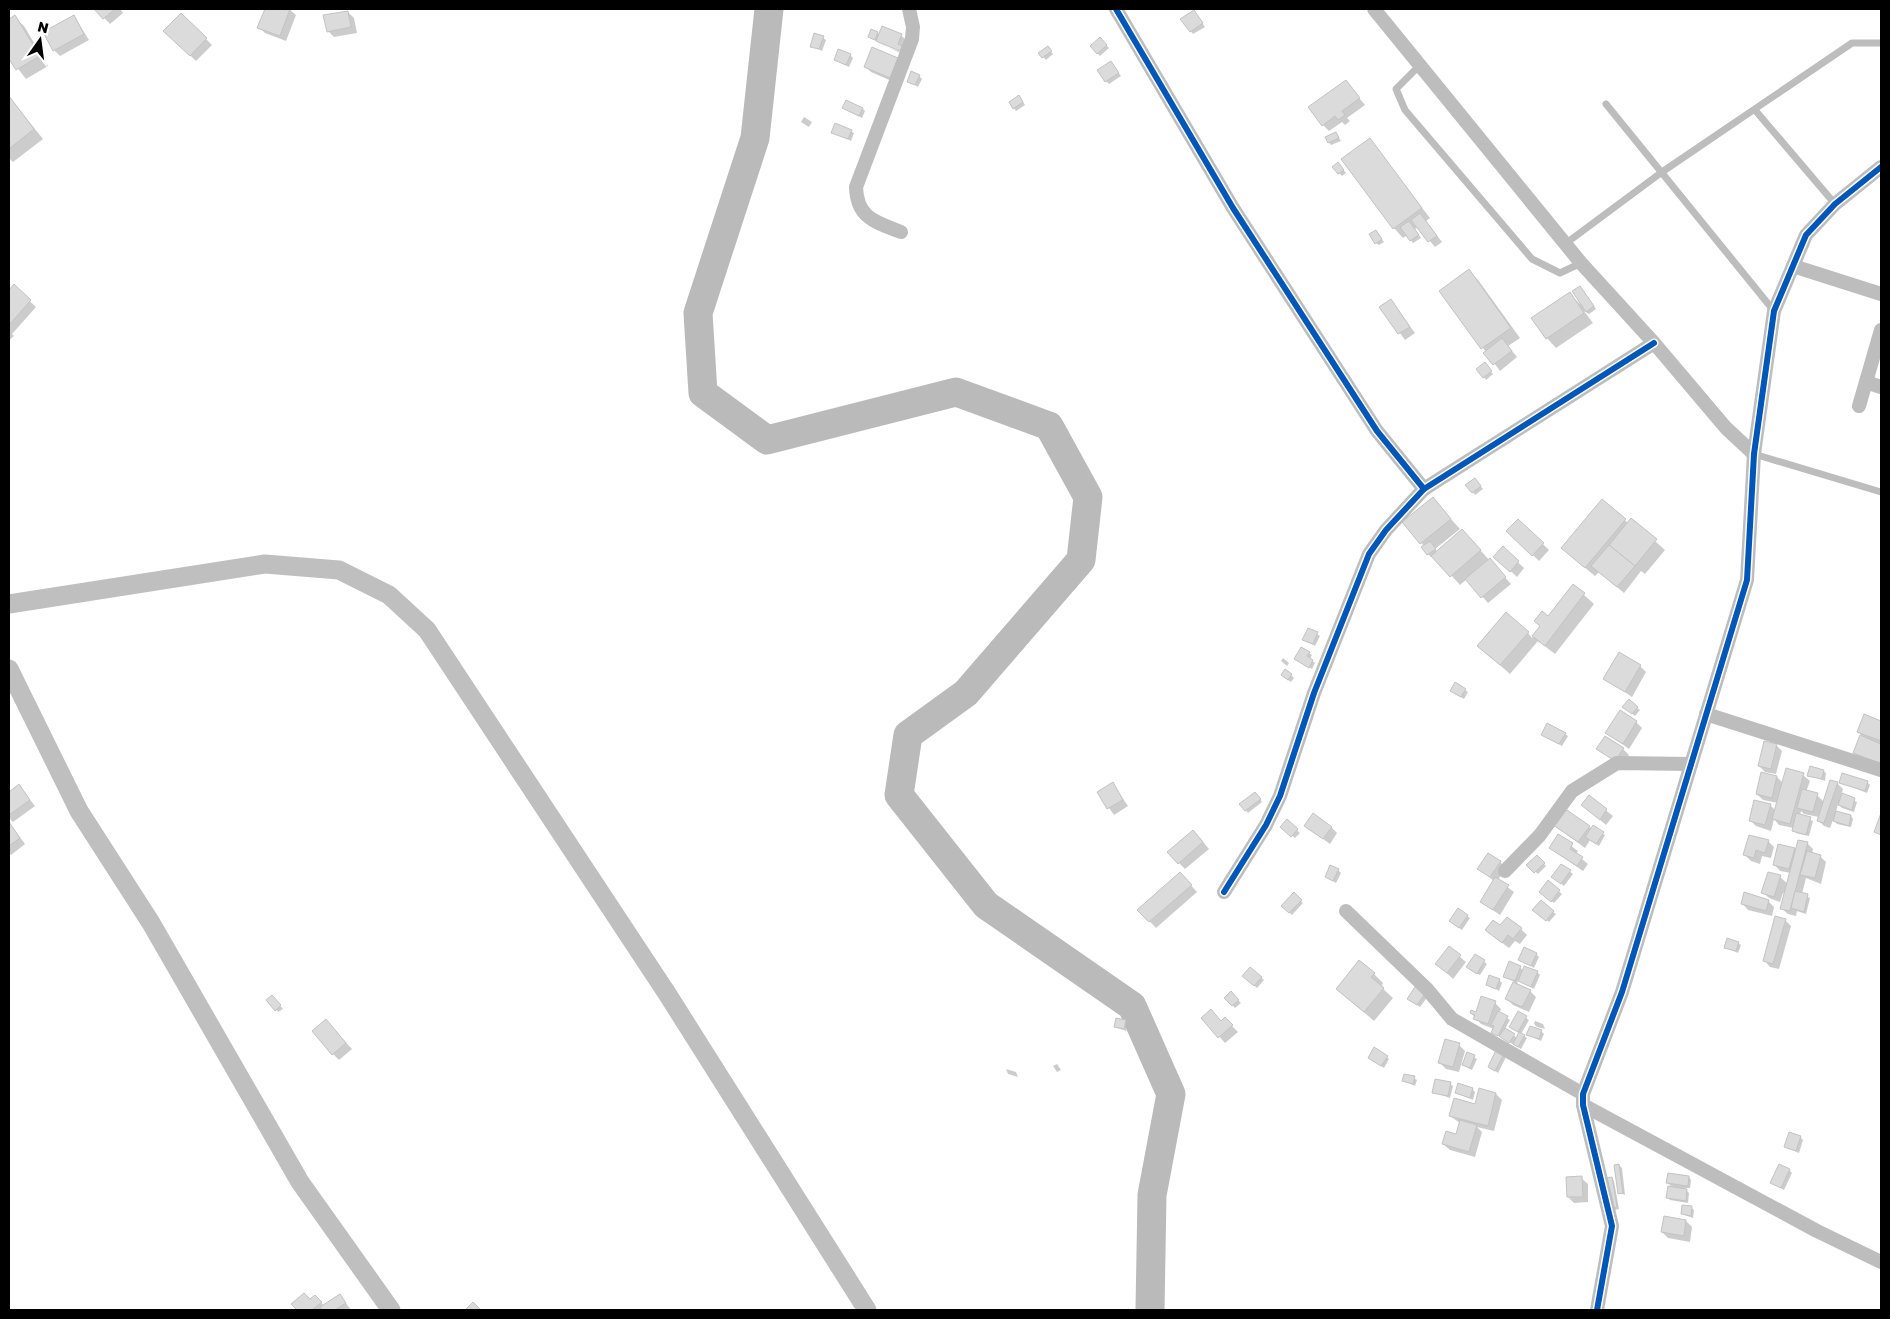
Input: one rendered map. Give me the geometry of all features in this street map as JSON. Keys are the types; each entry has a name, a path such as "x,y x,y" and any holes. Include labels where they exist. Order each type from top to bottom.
{"main road":[{"path":"9,604 265,564 339,570 389,595 427,630 668,995 866,1310"},
{"path":"9,668 78,811 151,923 300,1182 391,1310"}],"street":[{"path":"901,232 879,224 861,212 856,201 856,187 912,39 913,27 909,9"},
{"path":"1116,9 1233,208 1377,431 1424,490"},
{"path":"1374,9 1581,263 1654,343 1726,428 1754,454"},
{"path":"1597,1310 1612,1226 1583,1100 1622,992 1746,580 1754,454 1774,311 1806,235 1835,204 1881,167"},
{"path":"1792,266 1881,294"},
{"path":"1858,406 1881,330"},
{"path":"1224,892 1266,825 1280,796 1314,693 1369,554 1386,530 1424,490 1654,343"},
{"path":"1866,382 1881,387"},
{"path":"1706,714 1881,770"},
{"path":"1506,871 1540,836 1572,791 1617,763 1691,764"},
{"path":"1346,910 1427,989 1452,1019 1583,1100 1817,1231 1881,1262"}],"lane":[{"path":"1565,244 1662,172 1852,43 1881,43"},
{"path":"1420,65 1396,89 1406,110 1532,259 1560,273 1581,263"},
{"path":"1606,104 1774,311"},
{"path":"1755,110 1835,204"},
{"path":"1754,454 1881,492"}],"building":[{"path":"94,9 115,9 103,19"},
{"path":"265,9 290,9 280,36 257,28"},
{"path":"1194,10 1203,23 1190,32 1180,19"},
{"path":"348,11 351,27 327,32 323,15"},
{"path":"181,13 207,38 190,56 163,31"},
{"path":"15,15 40,56 16,70 9,59 9,19"},
{"path":"74,15 84,34 53,51 43,32"},
{"path":"882,26 902,34 898,44 902,46 900,51 876,41"},
{"path":"871,29 878,32 875,40 868,37"},
{"path":"814,33 824,36 819,49 810,47"},
{"path":"1100,37 1107,45 1097,54 1090,46"},
{"path":"1048,46 1052,51 1042,58 1038,53"},
{"path":"872,47 898,58 890,78 864,67"},
{"path":"838,49 851,54 846,65 834,60"},
{"path":"1111,61 1119,73 1105,82 1097,70"},
{"path":"911,71 920,75 915,85 907,82"},
{"path":"1346,80 1360,98 1342,111 1345,115 1338,120 1335,116 1322,126 1308,107"},
{"path":"1019,95 1023,102 1013,109 1009,102"},
{"path":"9,96 34,129 9,149"},
{"path":"846,100 863,108 859,116 842,108"},
{"path":"835,123 852,130 848,139 831,133"},
{"path":"1336,132 1339,138 1328,143 1325,137"},
{"path":"1370,138 1422,208 1393,229 1341,159"},
{"path":"1338,162 1344,170 1338,174 1332,167"},
{"path":"1420,213 1437,236 1428,242 1411,220"},
{"path":"1409,221 1419,235 1410,241 1400,227"},
{"path":"1376,230 1382,239 1375,244 1369,234"},
{"path":"1469,269 1511,328 1481,349 1439,291"},
{"path":"14,284 31,300 9,325 9,290"},
{"path":"1580,286 1594,306 1586,312 1572,291"},
{"path":"1570,292 1584,313 1546,339 1531,318"},
{"path":"1391,299 1410,327 1398,334 1379,307"},
{"path":"1502,338 1512,351 1493,365 1483,353"},
{"path":"1485,362 1492,371 1483,378 1476,369"},
{"path":"1475,478 1481,486 1472,493 1465,485"},
{"path":"1433,497 1451,519 1420,544 1402,522"},
{"path":"1602,499 1626,519 1585,568 1561,548"},
{"path":"1631,518 1657,539 1635,566 1609,545"},
{"path":"1518,519 1544,543 1532,556 1506,531"},
{"path":"1462,529 1481,550 1450,577 1431,556"},
{"path":"1430,541 1436,549 1427,555 1421,547"},
{"path":"1609,545 1635,566 1617,587 1591,566"},
{"path":"1503,546 1519,561 1510,572 1493,557"},
{"path":"1490,558 1506,577 1481,598 1465,579"},
{"path":"1573,584 1585,593 1545,646 1532,636 1540,626 1534,621 1542,611 1548,616"},
{"path":"1506,612 1529,632 1500,665 1477,646"},
{"path":"1308,628 1318,632 1313,644 1302,640"},
{"path":"1301,647 1310,652 1307,656 1313,660 1309,668 1294,659"},
{"path":"1619,652 1641,665 1625,692 1603,679"},
{"path":"1285,669 1292,674 1288,680 1281,675"},
{"path":"1455,682 1466,689 1461,697 1450,691"},
{"path":"1629,699 1638,707 1632,714 1622,707"},
{"path":"1620,710 1637,721 1623,744 1605,733"},
{"path":"1864,714 1881,721 1881,741 1857,732"},
{"path":"1547,723 1566,733 1559,744 1541,735"},
{"path":"1860,735 1881,744 1881,764 1853,753"},
{"path":"1605,736 1624,748 1615,761 1596,749"},
{"path":"1764,741 1777,744 1771,769 1758,766"},
{"path":"1810,766 1824,770 1822,779 1807,776"},
{"path":"1786,768 1804,773 1790,824 1772,819"},
{"path":"1761,772 1777,776 1772,798 1756,794"},
{"path":"1842,773 1868,781 1865,791 1839,783"},
{"path":"1830,780 1838,782 1824,823 1817,821"},
{"path":"1113,782 1123,800 1107,809 1097,792"},
{"path":"19,784 30,800 9,815 9,792"},
{"path":"1802,789 1818,793 1813,812 1797,808"},
{"path":"1255,792 1261,799 1245,811 1239,804"},
{"path":"1842,793 1855,798 1852,810 1838,805"},
{"path":"1589,795 1607,809 1600,820 1581,805"},
{"path":"1754,800 1771,804 1765,825 1749,821"},
{"path":"1564,808 1590,826 1578,842 1553,825"},
{"path":"1836,811 1851,815 1849,826 1833,821"},
{"path":"1313,813 1332,827 1323,839 1304,826"},
{"path":"1796,813 1811,817 1806,835 1792,831"},
{"path":"1881,813 1881,835 1874,832"},
{"path":"1287,819 1298,829 1291,837 1280,827"},
{"path":"9,822 20,838 9,846"},
{"path":"1593,825 1604,832 1596,844 1585,837"},
{"path":"1193,830 1203,842 1178,864 1167,852"},
{"path":"1558,834 1573,843 1570,849 1583,857 1577,866 1549,848"},
{"path":"1749,835 1769,840 1765,853 1756,850 1754,858 1743,855"},
{"path":"1798,840 1808,842 1790,911 1780,909"},
{"path":"1778,844 1795,848 1789,869 1773,865"},
{"path":"1807,851 1821,855 1815,878 1800,875"},
{"path":"1488,853 1501,861 1490,877 1477,869"},
{"path":"1537,855 1545,863 1534,873 1526,865"},
{"path":"1561,864 1571,870 1561,884 1551,877"},
{"path":"1330,865 1339,869 1333,881 1325,877"},
{"path":"1180,872 1192,885 1149,922 1137,910"},
{"path":"1768,872 1781,875 1774,897 1761,893"},
{"path":"1495,877 1509,885 1493,910 1480,902"},
{"path":"1548,880 1560,890 1551,902 1539,892"},
{"path":"1795,891 1808,894 1804,912 1791,908"},
{"path":"1294,892 1302,900 1289,913 1281,906"},
{"path":"1744,892 1769,900 1766,911 1741,904"},
{"path":"1541,900 1554,911 1546,921 1532,910"},
{"path":"1458,908 1468,915 1459,928 1449,921"},
{"path":"1775,916 1786,919 1773,964 1763,961"},
{"path":"1507,917 1522,928 1513,939 1508,935 1502,943 1485,930 1493,920 1500,925"},
{"path":"1727,938 1739,942 1736,951 1724,948"},
{"path":"1449,946 1461,955 1447,973 1435,964"},
{"path":"1524,947 1537,953 1531,966 1518,960"},
{"path":"1475,954 1485,960 1477,974 1466,967"},
{"path":"1359,960 1375,973 1371,977 1384,988 1364,1012 1336,989"},
{"path":"1509,961 1521,966 1515,981 1503,977"},
{"path":"1524,966 1538,971 1531,987 1518,981"},
{"path":"1250,967 1262,977 1254,986 1242,976"},
{"path":"1489,975 1500,979 1496,989 1486,985"},
{"path":"1513,982 1531,990 1522,1007 1505,999"},
{"path":"1417,984 1427,991 1417,1005 1407,999"},
{"path":"1231,991 1239,1000 1232,1006 1224,998"},
{"path":"272,995 281,1005 275,1011 266,1000"},
{"path":"1481,996 1496,1001 1488,1024 1473,1019 1475,1015 1470,1013 1471,1010 1476,1012"},
{"path":"1211,1009 1221,1021 1225,1017 1233,1025 1218,1038 1201,1018"},
{"path":"1498,1011 1508,1016 1498,1036 1491,1033 1494,1026 1491,1025"},
{"path":"1518,1011 1527,1016 1518,1032 1509,1027"},
{"path":"1116,1018 1126,1020 1124,1029 1114,1027"},
{"path":"326,1019 346,1043 332,1055 312,1031"},
{"path":"1530,1026 1542,1030 1539,1039 1526,1035"},
{"path":"1505,1028 1515,1034 1509,1043 1499,1036"},
{"path":"1519,1032 1525,1035 1518,1047 1513,1044"},
{"path":"1445,1039 1460,1043 1453,1067 1438,1063"},
{"path":"1374,1047 1388,1056 1381,1066 1368,1058"},
{"path":"1497,1048 1505,1052 1495,1071 1488,1067"},
{"path":"1467,1052 1475,1055 1470,1068 1462,1065"},
{"path":"1404,1074 1415,1076 1413,1084 1402,1081"},
{"path":"1435,1079 1451,1082 1448,1096 1432,1093"},
{"path":"1458,1083 1473,1088 1470,1098 1455,1093"},
{"path":"1479,1088 1496,1093 1488,1126 1449,1116 1454,1098 1475,1104"},
{"path":"1460,1120 1477,1125 1469,1152 1442,1144 1446,1131 1456,1134"},
{"path":"1789,1132 1801,1136 1796,1151 1784,1147"},
{"path":"1619,1164 1623,1193 1618,1194 1614,1165"},
{"path":"1779,1164 1790,1169 1781,1188 1770,1183"},
{"path":"1668,1173 1689,1176 1688,1186 1666,1183"},
{"path":"1582,1176 1583,1197 1567,1197 1566,1177"},
{"path":"1612,1177 1617,1207 1611,1208 1606,1178"},
{"path":"1668,1186 1687,1189 1686,1201 1666,1198"},
{"path":"1682,1205 1692,1206 1691,1216 1681,1214"},
{"path":"1664,1216 1686,1220 1684,1236 1661,1232"},
{"path":"304,1293 310,1299 315,1295 322,1302 312,1310 297,1310 291,1304"},
{"path":"340,1294 346,1303 335,1310 322,1310 320,1307"},
{"path":"473,1302 481,1310 465,1310"}],"waterway":[{"path":"769,9 755,138 698,313 703,393 767,440 956,392 1049,426 1088,497 1081,560 966,693 908,735 899,795 986,905 1132,1006 1171,1094 1152,1195 1150,1310"}],"cycle path":[{"path":"1116,9 1233,208 1377,431 1424,489 1654,343"},
{"path":"1597,1310 1612,1226 1583,1105 1583,1094 1622,992 1747,580 1754,454 1774,311 1806,235 1835,204 1881,167"},
{"path":"1224,892 1266,825 1280,796 1314,693 1369,554 1386,530 1424,489"}]}
